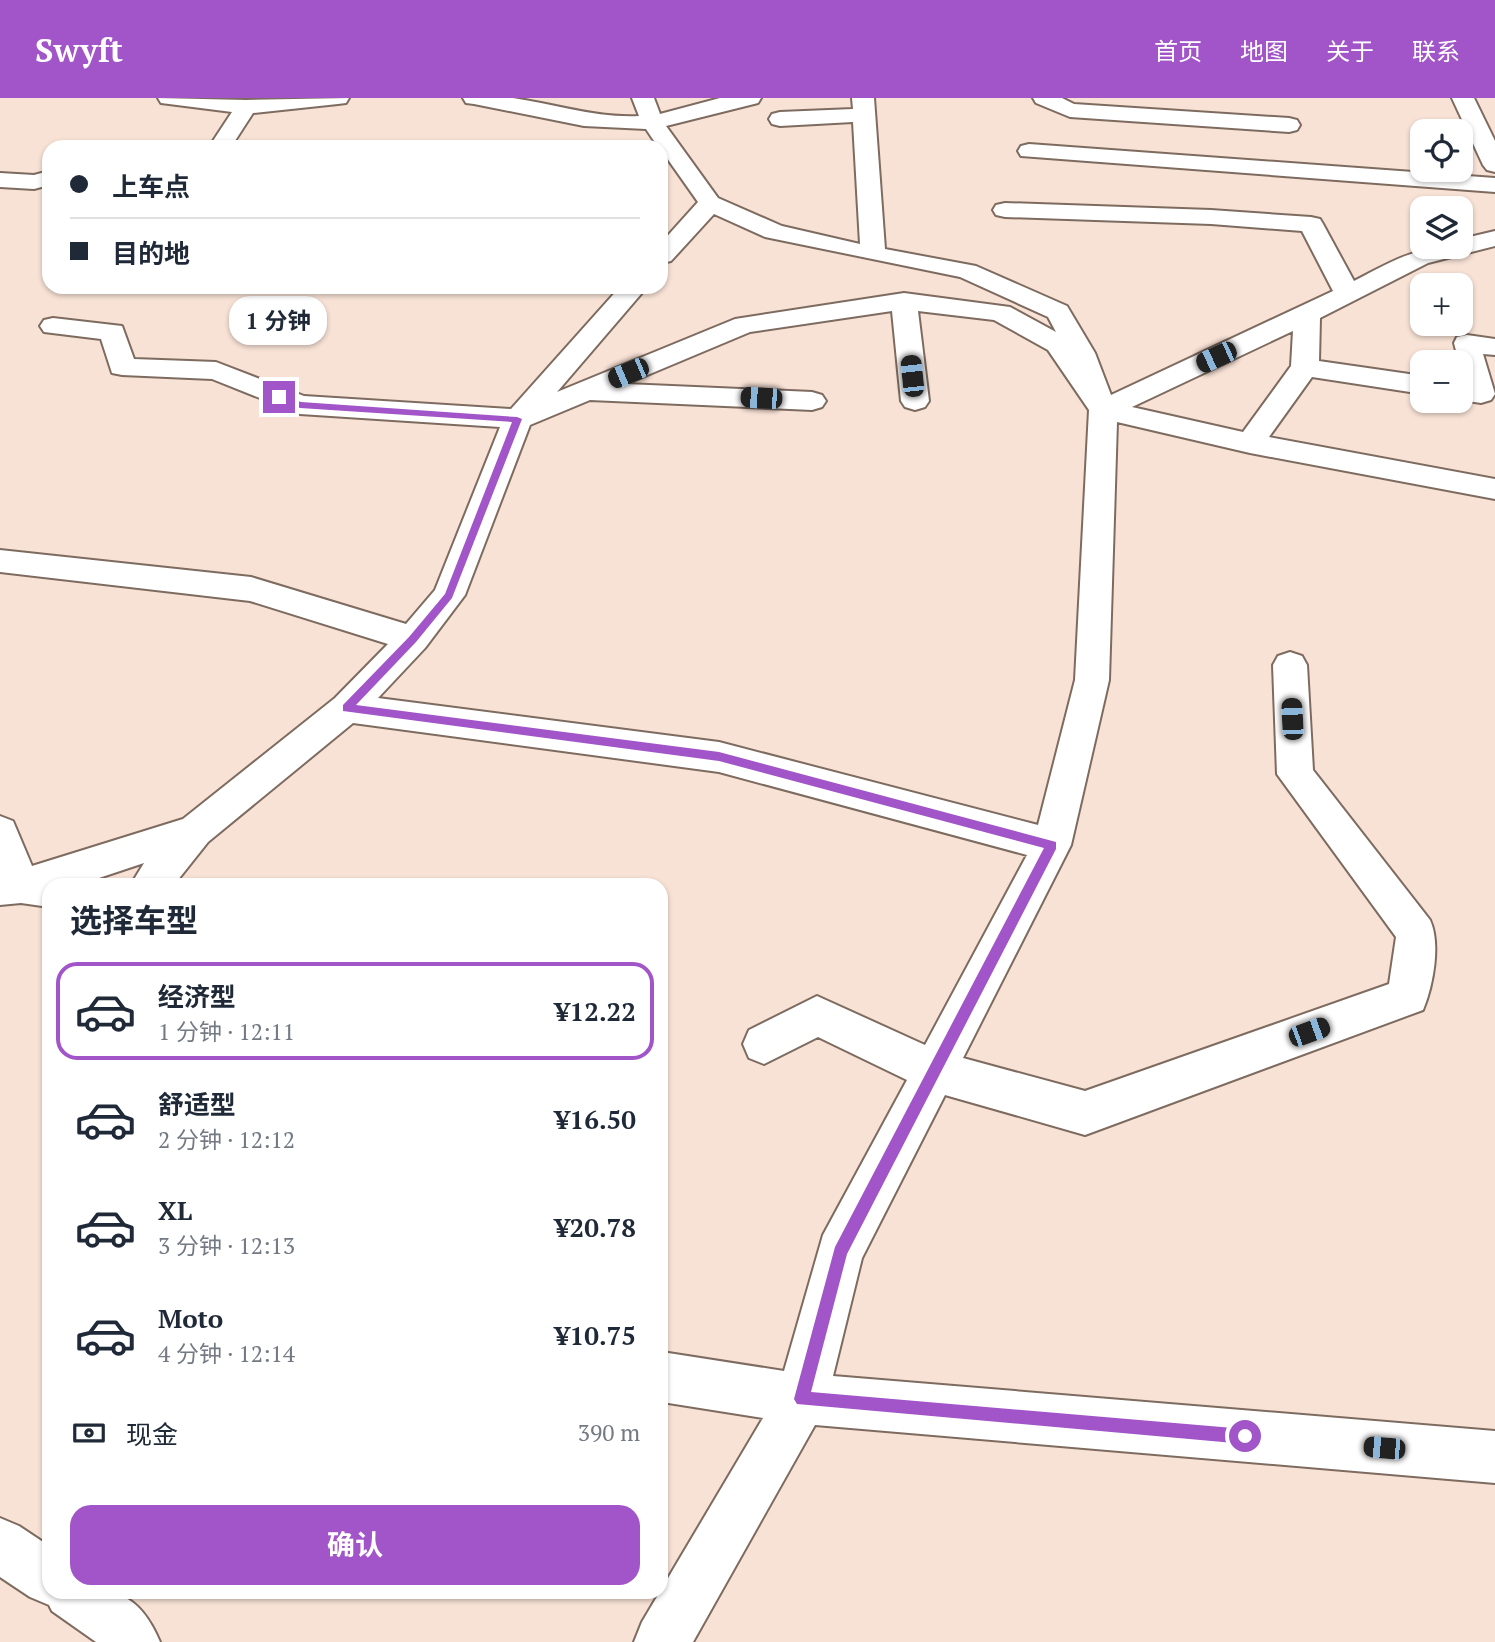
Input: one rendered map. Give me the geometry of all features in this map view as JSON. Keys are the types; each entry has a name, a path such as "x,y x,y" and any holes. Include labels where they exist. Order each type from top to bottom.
{"street":[{"path":"169,98 246,107 338,98"},
{"path":"474,98 506,102 593,122 648,110 750,98"},
{"path":"1044,98 1070,110 1289,125"},
{"path":"1463,98 1495,165"},
{"path":"780,119 863,106 873,254"},
{"path":"225,140 246,107"},
{"path":"648,110 710,203 774,232 967,271 1058,312 1082,353 1102,410 1091,680 1052,845 840,1252 802,1399 662,1642"},
{"path":"1194,118 1211,217"},
{"path":"1029,151 1495,184"},
{"path":"0,180 34,182 42,180"},
{"path":"668,246 710,203"},
{"path":"1005,210 1211,217 1311,224 1348,294"},
{"path":"1102,410 1419,258 1495,238"},
{"path":"156,878 195,831 347,708 413,639 449,595 517,419 628,294"},
{"path":"904,301 915,401"},
{"path":"53,326 113,332 122,367 216,371 300,405 517,419 744,325 904,301 1001,313 1058,344 1102,410 1250,443 1495,489"},
{"path":"1250,443 1305,366 1307,314"},
{"path":"1470,350 1468,343 1495,347"},
{"path":"1473,364 1480,394 1473,393"},
{"path":"1305,366 1410,383"},
{"path":"582,393 659,393 812,401"},
{"path":"0,562 251,589 413,639"},
{"path":"764,1044 817,1016 934,1071 1085,1113 1408,996 1416,933 1295,774 1290,665"},
{"path":"347,708 719,757 1052,845"},
{"path":"56,878 195,831"},
{"path":"0,832 23,889 42,883"},
{"path":"668,1378 802,1399 1495,1457"},
{"path":"0,1545 42,1573"},
{"path":"81,1599 115,1622 132,1642"}],"route":[{"path":"279,397 300,405 517,419 449,595 413,639 347,708 719,757 1052,845 840,1252 802,1399 1245,1436"}]}
